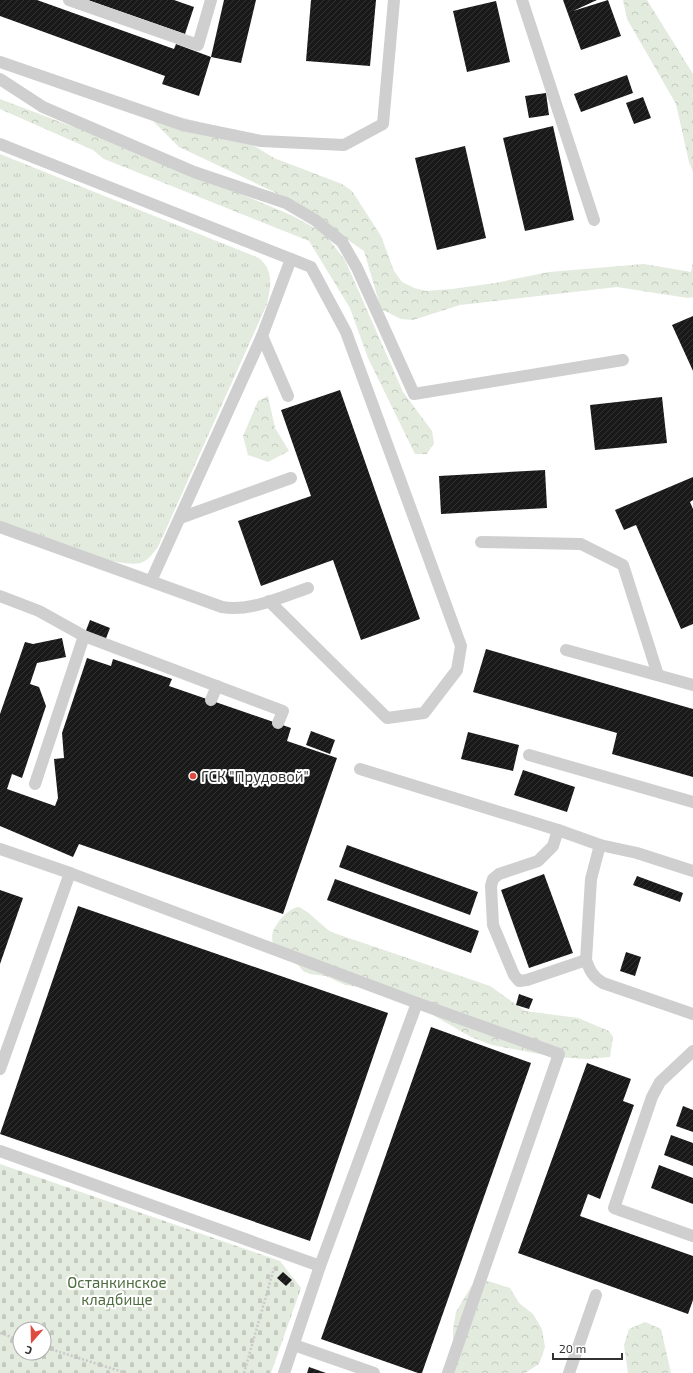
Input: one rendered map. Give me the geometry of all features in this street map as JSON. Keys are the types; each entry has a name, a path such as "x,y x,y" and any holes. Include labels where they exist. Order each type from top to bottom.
{"lane":[{"path":"69,0 198,45 208,1"},
{"path":"0,62 183,125 261,140 344,145 383,124 394,0"},
{"path":"522,0 594,220"},
{"path":"0,79 43,107 194,172 286,203 315,220 342,242 358,268 414,394 623,360"},
{"path":"0,144 311,266 346,332 461,646 457,670 424,713 387,718 269,601"},
{"path":"151,581 262,336 291,259"},
{"path":"262,336 288,396"},
{"path":"180,518 291,478"},
{"path":"0,527 227,608 233,609 269,601 308,588"},
{"path":"481,542 581,544 623,565 658,675"},
{"path":"0,596 39,611 84,636 142,663 217,686 282,711 278,723"},
{"path":"34,784 84,636"},
{"path":"566,650 693,685"},
{"path":"211,700 217,686"},
{"path":"529,755 693,802"},
{"path":"360,769 558,830 600,845 637,853 693,870"},
{"path":"558,830 553,846 538,861 499,874 493,879 491,886 493,925 514,976 519,981 527,980 586,960"},
{"path":"600,845 591,879 586,960 594,978 603,983 693,1014"},
{"path":"0,849 70,873 417,1004 559,1054 448,1373"},
{"path":"0,1069 70,873"},
{"path":"284,1373 320,1266 417,1004"},
{"path":"693,1051 660,1082 652,1097 614,1208 693,1236"},
{"path":"0,1151 320,1266"},
{"path":"569,1373 596,1295"},
{"path":"294,1345 374,1373"}],"path":[{"path":"244,1373 275,1264"},
{"path":"0,1333 12,1337"},
{"path":"52,1350 126,1373"}],"green space":[{"path":"623,0 647,0 693,74 693,172 689,162 676,104 627,19"},
{"path":"0,99 71,126 84,128 291,215 324,233 345,260 403,392 432,431 434,443 427,454 415,454 368,358 350,308 309,241 104,159 93,150 0,109"},
{"path":"162,112 209,125 243,139 274,158 342,184 352,191 381,236 394,271 402,282 414,288 426,291 452,289 495,283 549,272 644,264 691,272 693,262 693,297 688,298 617,287 460,305 413,320 401,319 381,309 364,251 287,198 179,147 153,121"},
{"path":"0,154 259,258 267,268 270,279 270,291 267,304 158,547 148,559 143,562 128,563 111,561 92,556 0,523"},
{"path":"268,396 275,428 289,451 268,462 248,455 243,436 258,401"},
{"path":"299,907 308,912 331,932 490,986 525,1011 578,1018 609,1031 613,1037 610,1057 588,1059 555,1057 492,1045 471,1037 426,1011 385,991 345,985 326,976 310,974 303,971 294,960 274,950 272,939 273,932 278,922 290,910"},
{"name":"Останкинское кладбище","path":"0,1164 280,1261 301,1288 271,1373 0,1373"},
{"path":"488,1281 510,1288 519,1303 533,1314 542,1329 545,1347 539,1364 525,1373 445,1373 453,1346 453,1329 456,1312 472,1285"},
{"path":"645,1322 661,1329 671,1373 628,1373 624,1345 629,1329"}],"building":[{"path":"0,0 37,0 174,49 176,44 211,57 199,96 162,84 165,76 0,16"},
{"path":"88,0 174,0 194,7 185,34"},
{"path":"224,0 256,0 241,63 211,57"},
{"path":"311,0 376,0 370,66 306,61"},
{"path":"563,0 597,0 573,11 608,0 621,36 581,50"},
{"path":"496,1 510,62 467,72 453,11"},
{"path":"627,75 633,93 581,112 574,94"},
{"path":"546,93 549,115 529,118 525,96"},
{"path":"643,97 651,118 634,124 626,103"},
{"path":"553,126 574,220 525,231 503,138"},
{"path":"465,146 486,238 437,250 415,158"},
{"path":"693,316 693,371 672,325"},
{"path":"340,390 420,619 361,640 333,560 261,586 238,521 311,496 281,410"},
{"path":"662,397 667,443 595,450 590,405"},
{"path":"545,470 547,508 441,514 439,476"},
{"path":"693,477 693,500 690,502 693,509 693,624 681,629 636,525 624,530 615,510"},
{"path":"90,620 110,628 105,641 85,633"},
{"name":"ГСК \"Прудовой\"","path":"62,638 66,657 37,663 30,684 39,687 46,706 22,778 12,774 7,789 55,806 58,798 54,759 64,758 62,733 87,658 111,666 113,659 172,679 169,686 291,728 287,741 337,758 283,914 79,844 73,857 0,826 0,714 25,642 33,644"},
{"path":"486,649 693,709 693,777 612,754 617,733 473,692"},
{"path":"311,731 335,740 330,754 306,745"},
{"path":"468,732 519,745 513,771 461,759"},
{"path":"523,770 575,787 567,812 514,795"},
{"path":"347,845 478,892 470,915 339,867"},
{"path":"544,874 573,953 529,968 501,890"},
{"path":"637,876 683,893 680,902 633,885"},
{"path":"335,879 479,931 471,953 327,900"},
{"path":"0,890 23,898 0,964"},
{"path":"78,906 388,1013 310,1241 0,1134"},
{"path":"626,952 641,957 635,976 620,971"},
{"path":"519,994 533,999 529,1009 516,1005"},
{"path":"431,1027 531,1063 422,1373 418,1373 321,1339"},
{"path":"587,1063 631,1079 623,1101 634,1105 600,1199 588,1194 580,1216 693,1256 693,1300 688,1314 518,1253"},
{"path":"683,1106 693,1110 693,1132 676,1126"},
{"path":"671,1135 693,1143 693,1166 664,1155"},
{"path":"659,1165 693,1178 693,1204 651,1188"},
{"path":"283,1272 292,1280 286,1286 277,1278"},
{"path":"309,1367 326,1373 307,1373"}],"place":[{"name":"ГСК \"Прудовой\"","path":"193,776"}]}
